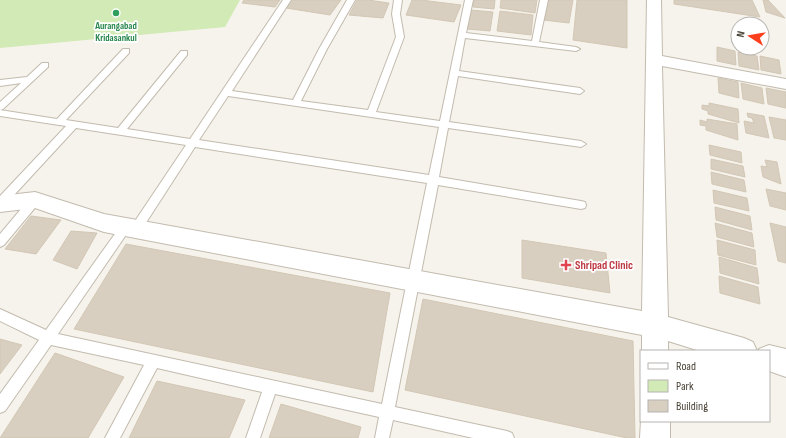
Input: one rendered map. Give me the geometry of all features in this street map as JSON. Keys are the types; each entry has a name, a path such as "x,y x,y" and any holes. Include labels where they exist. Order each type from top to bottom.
{"street":[{"path":"654,0 655,350"},
{"path":"654,59 786,84"},
{"path":"0,204 35,200 104,223 654,325 741,350"},
{"path":"770,358 786,363"},
{"path":"655,422 656,438"}],"lane":[{"path":"0,406 48,338 193,143 286,0"},
{"path":"296,103 323,49 351,0"},
{"path":"370,114 400,37 396,14 398,0"},
{"path":"382,438 469,0"},
{"path":"535,44 544,0"},
{"path":"462,35 576,49"},
{"path":"59,122 126,51"},
{"path":"120,132 184,53"},
{"path":"0,107 45,65"},
{"path":"454,73 580,91"},
{"path":"0,83 30,79"},
{"path":"226,93 581,144"},
{"path":"0,113 433,180 581,205"},
{"path":"0,204 74,124"},
{"path":"0,242 35,200"},
{"path":"0,315 48,338 507,438"},
{"path":"112,438 154,361"},
{"path":"253,438 272,387"}],"green space":[{"name":"Aurangabad Kridasankul","path":"0,0 240,0 225,27 0,48"}],"building":[{"path":"244,0 280,0 275,7 242,3"},
{"path":"291,0 341,0 330,15 286,8"},
{"path":"357,0 389,3 383,18 349,15"},
{"path":"412,0 461,5 454,22 406,15"},
{"path":"474,0 495,0 494,9 473,7"},
{"path":"501,0 537,0 535,13 500,8"},
{"path":"548,0 573,0 569,23 543,20"},
{"path":"577,0 627,0 627,48 573,40"},
{"path":"674,0 752,0 760,16 753,16 674,4"},
{"path":"763,0 768,0 785,18 766,12"},
{"path":"471,10 493,12 490,31 467,29"},
{"path":"500,11 533,15 531,35 497,31"},
{"path":"717,47 730,50 730,56 735,56 736,65 717,61"},
{"path":"738,56 757,56 759,70 739,66"},
{"path":"760,56 779,60 781,74 761,70"},
{"path":"718,78 738,82 739,98 719,93"},
{"path":"741,83 762,88 764,104 743,99"},
{"path":"766,88 786,92 786,108 768,104"},
{"path":"709,103 738,109 739,123 708,114 708,111 702,109 702,105 709,106"},
{"path":"747,113 764,116 769,138 746,133 744,121 754,123 752,118 748,117"},
{"path":"769,117 786,120 786,140 774,138"},
{"path":"707,119 737,124 738,140 706,130 706,126 700,125 700,120 707,122"},
{"path":"709,145 741,152 742,163 710,155"},
{"path":"711,159 743,166 745,177 711,169"},
{"path":"765,160 777,162 781,184 763,177 761,166 767,167"},
{"path":"711,172 744,180 746,192 712,184"},
{"path":"766,189 786,193 786,210 770,206"},
{"path":"713,190 747,198 749,211 714,203"},
{"path":"715,207 750,216 752,230 716,220"},
{"path":"31,216 61,220 36,254 5,249"},
{"path":"715,223 752,233 754,247 717,237"},
{"path":"770,223 786,227 786,263 778,261"},
{"path":"71,231 97,233 77,269 53,260"},
{"path":"522,240 606,253 610,293 522,278"},
{"path":"717,240 755,250 756,265 718,255"},
{"path":"126,244 390,293 373,392 74,329"},
{"path":"719,257 757,268 759,284 720,273"},
{"path":"719,276 758,287 760,304 720,293"},
{"path":"423,299 633,341 635,438 627,438 405,390"},
{"path":"0,339 22,345 0,374"},
{"path":"55,353 124,377 88,438 0,438"},
{"path":"157,381 245,400 229,438 129,438"},
{"path":"281,404 361,427 358,438 269,438"}],"place":[{"name":"Aurangabad Kridasankul","path":"116,13"},
{"name":"Shripad Clinic","path":"566,265"}]}
